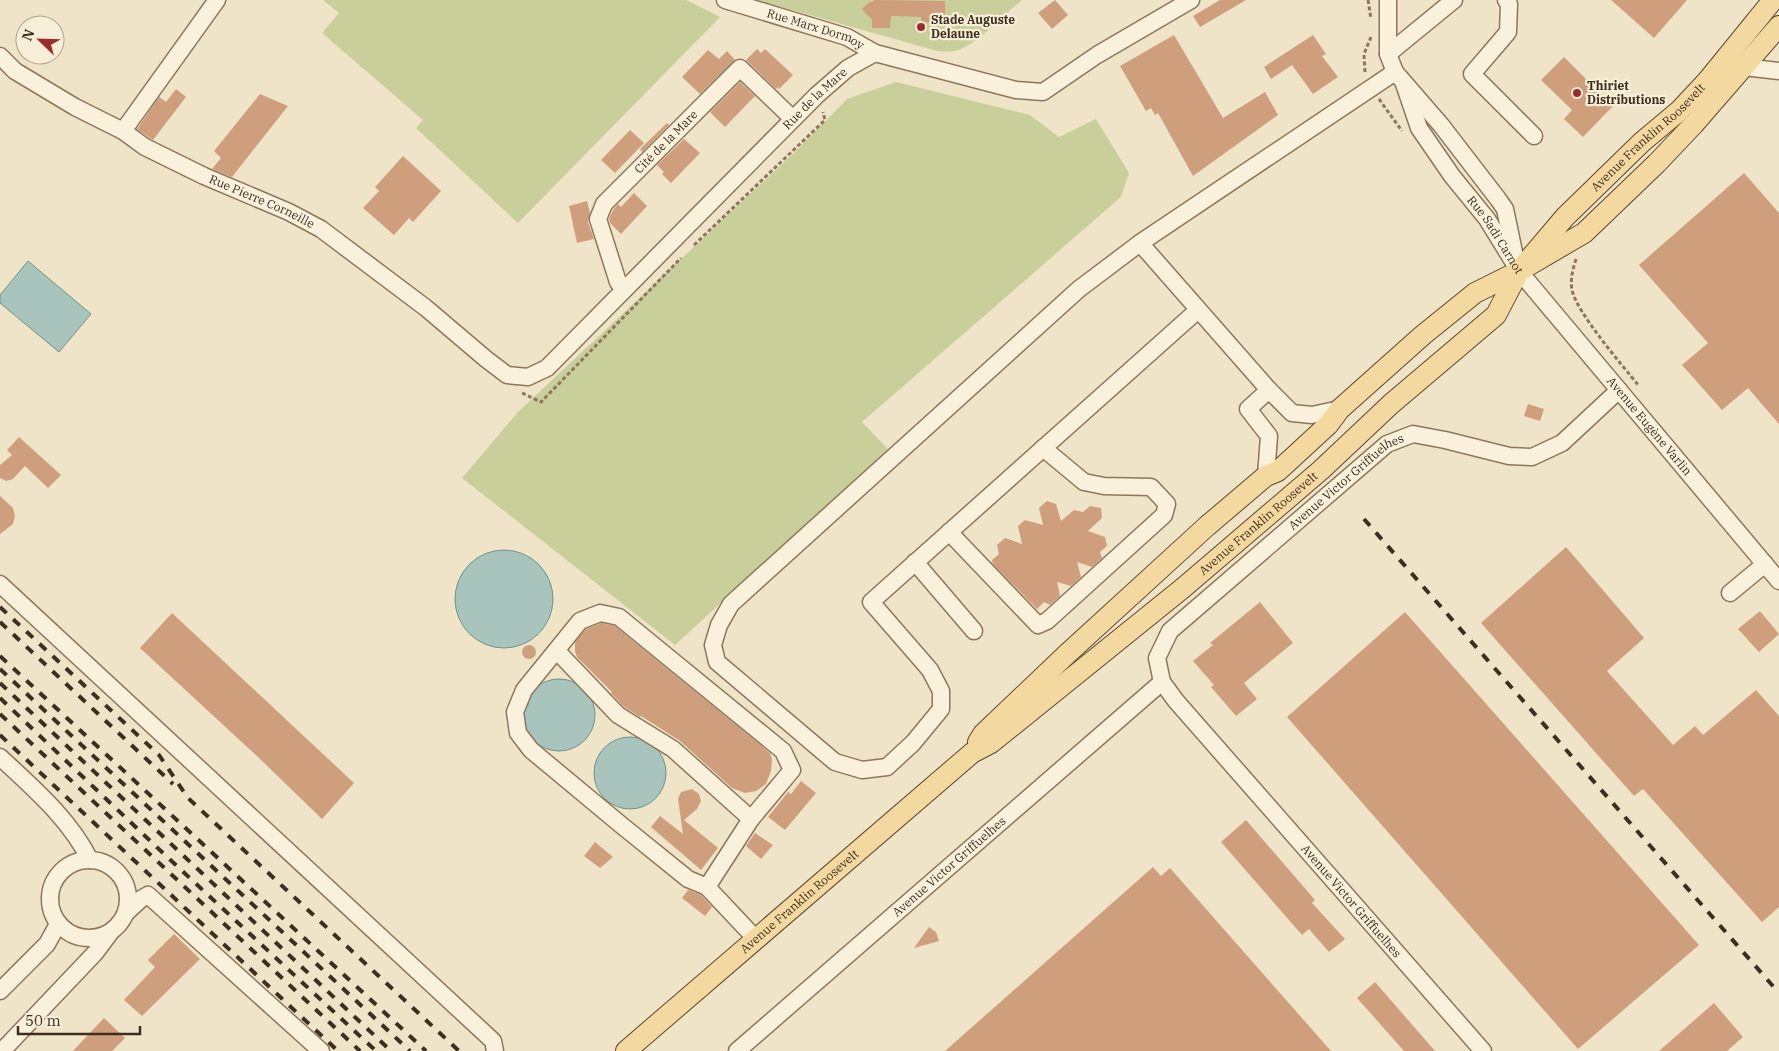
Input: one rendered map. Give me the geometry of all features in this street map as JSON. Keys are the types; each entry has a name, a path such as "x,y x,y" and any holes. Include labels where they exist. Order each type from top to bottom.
{"main road":[{"name":"Avenue Franklin Roosevelt","path":"626,1051 972,753 991,743 1152,612 1321,470 1391,404 1496,315 1519,271 1565,217 1642,142 1685,105 1774,0"},
{"name":"Avenue Franklin Roosevelt","path":"972,753 983,734 1066,654 1207,526 1266,476 1278,471 1328,425 1340,409 1423,335 1476,293 1519,271 1584,232 1657,163 1694,124 1779,26"}],"street":[{"path":"123,131 217,0"},
{"name":"Rue Marx Dormoy","path":"724,0 847,37 876,53"},
{"path":"876,53 1016,90 1043,92 1097,55 1191,0"},
{"name":"Rue Sadi Carnot","path":"1388,0 1388,54 1400,78 1419,128 1452,176 1487,219 1519,271"},
{"path":"1388,54 1454,0"},
{"path":"1506,0 1509,4 1508,32 1472,74 1534,136"},
{"name":"Rue de la Mare","path":"507,375 528,377 547,368 817,95 848,68 876,53"},
{"name":"Rue Pierre Corneille","path":"0,56 15,72 74,107 123,131 146,147 195,172 289,212 321,229 426,308 507,375"},
{"path":"1744,67 1779,71"},
{"name":"Cité de la Mare","path":"624,290 618,282 598,219 604,204 740,68 794,119"},
{"path":"1198,310 871,602 930,670 941,691 941,709 913,742 887,767 862,770 835,762 717,662 713,645 719,625 730,604 1079,288 1140,243 1372,89 1400,78"},
{"name":"Rue Sadi Carnot","path":"1400,78 1441,125 1505,210 1519,271"},
{"path":"1140,243 1292,413 1312,415 1340,409"},
{"name":"Avenue Eugène Varlin","path":"1519,271 1779,581"},
{"path":"1266,476 1268,436 1248,409 1270,390"},
{"name":"Avenue Victor Griffuelhes","path":"1483,1051 1176,701 1162,682 1157,658 1170,631 1387,444 1413,434 1509,456 1532,457 1562,443 1619,390"},
{"path":"949,532 1038,625 1048,621 1164,515 1167,504 1151,487 1104,486 1084,482 1043,448"},
{"path":"915,562 974,631"},
{"path":"1730,593 1765,564"},
{"path":"0,584 493,1042 495,1051"},
{"path":"707,887 751,819 792,770 783,751 619,617 600,613 580,621 524,690 515,712 518,733 531,750 605,812 688,879 707,887 756,939"},
{"path":"557,651 618,715 673,749 751,819"},
{"name":"Avenue Victor Griffuelhes","path":"737,1051 1162,682"},
{"path":"0,757 52,806 83,846 90,860"},
{"path":"127,912 128,894 122,876 108,864 90,860 72,864 64,869 52,886 50,906 53,916 58,924 70,934 84,939 102,937 110,933 118,927 127,912 148,895 320,1051"},
{"path":"0,991 47,944 58,924"},
{"path":"2,1051 95,954 110,933"}],"path":[{"path":"1368,0 1372,24"},
{"path":"1372,89 1366,80 1364,54 1373,32"},
{"path":"1579,253 1571,281 1575,300 1640,388"}],"green space":[{"path":"323,0 686,0 720,17 518,223 416,128 423,120 322,33 339,13"},
{"name":"Stade Auguste Delaune","path":"757,0 1022,0 976,40 961,49 946,52"},
{"path":"896,82 1030,115 1059,137 1096,119 1129,173 1121,197 862,422 888,449 675,645 462,478 518,412 796,151 847,99"}],"water":[{"path":"28,261 91,314 59,352 0,303 0,295"},
{"path":"504,550 523,553 539,564 550,580 553,599 550,618 539,634 523,645 504,648 485,645 469,634 458,618 455,599 458,580 469,564 485,553"},
{"path":"552,679 566,679 585,689 595,708 595,722 585,741 566,751 552,751 533,741 523,722 523,708 533,689"},
{"path":"630,737 650,743 660,753 666,773 660,793 650,803 630,809 610,803 600,793 594,773 600,753 610,743"}],"building":[{"path":"875,0 945,1 945,18 939,18 939,23 921,22 921,17 891,16 890,28 872,28 872,19 862,9"},
{"path":"1055,0 1068,15 1052,29 1038,13"},
{"path":"1220,0 1246,0 1200,27 1193,16"},
{"path":"1611,0 1687,0 1654,38"},
{"path":"1174,35 1223,118 1265,92 1278,115 1193,176 1158,113 1155,115 1151,108 1146,111 1120,66"},
{"path":"1313,35 1326,54 1322,56 1338,77 1313,94 1292,65 1271,79 1264,67"},
{"path":"757,49 761,53 765,49 793,75 779,89 778,87 776,89 746,60"},
{"path":"708,50 719,59 727,51 735,60 700,94 682,77"},
{"name":"Thiriet Distributions","path":"1564,57 1613,106 1583,137 1564,119 1572,110 1541,80"},
{"path":"740,82 755,96 725,127 710,112"},
{"path":"176,89 186,97 153,140 137,129 159,97 166,102"},
{"path":"260,94 288,106 232,177 212,169 221,158 214,151"},
{"path":"667,123 669,125 642,152 640,149"},
{"path":"630,130 644,143 615,173 601,160"},
{"path":"684,139 700,153 671,183 662,174 664,172 657,165"},
{"path":"403,156 441,191 413,222 409,218 394,235 363,208 379,191 375,187"},
{"path":"1744,173 1779,213 1779,424 1748,388 1722,410 1682,365 1708,343 1639,265"},
{"path":"634,193 647,206 621,234 610,223 609,219 618,204 621,207"},
{"path":"587,201 590,213 588,222 594,239 577,243 569,206"},
{"path":"1528,404 1544,409 1540,421 1524,416"},
{"path":"19,437 61,475 48,488 25,466 13,479 6,481 0,478 0,465 12,455 7,450"},
{"path":"0,496 13,508 15,516 13,524 0,534"},
{"path":"1047,501 1056,504 1061,521 1074,510 1083,512 1090,506 1101,508 1102,518 1088,531 1105,537 1107,546 1100,552 1102,558 1092,567 1077,562 1081,577 1071,586 1057,582 1060,596 1050,605 1044,602 1037,609 993,564 992,560 999,554 997,545 1005,538 1022,544 1018,526 1025,520 1043,525 1039,508"},
{"path":"1566,547 1644,638 1607,671 1673,745 1695,726 1703,735 1756,690 1779,716 1779,907 1762,922 1643,789 1634,796 1481,623"},
{"path":"1260,602 1293,643 1244,683 1257,699 1236,716 1211,687 1214,685 1193,661 1213,645 1210,643"},
{"path":"1760,611 1779,634 1759,652 1738,629"},
{"path":"1405,612 1699,945 1578,1049 1287,717"},
{"path":"172,613 354,783 322,819 140,648"},
{"path":"601,623 615,626 770,753 772,759 771,771 766,784 756,791 745,793 732,788 680,741 624,707 612,692 577,657 575,652 575,642 586,629"},
{"path":"526,645 532,645 536,652 532,659 526,659 522,655 522,649"},
{"path":"801,781 816,793 785,830 768,817 788,792 791,794"},
{"path":"692,789 699,794 701,801 697,809 684,820 718,848 701,870 651,827 660,816 683,834 678,799 681,792"},
{"path":"1246,820 1315,900 1312,903 1345,939 1329,952 1309,929 1302,935 1221,842"},
{"path":"755,833 773,845 761,859 746,846"},
{"path":"595,842 613,857 600,868 584,856"},
{"path":"1153,867 1161,876 1170,868 1331,1051 945,1051"},
{"path":"688,890 701,895 712,907 705,916 682,898"},
{"path":"929,927 936,932 939,941 914,948"},
{"path":"174,934 200,959 142,1016 124,1000 155,967 148,960"},
{"path":"1375,982 1435,1051 1404,1051 1357,998"},
{"path":"1714,1003 1743,1037 1727,1051 1659,1051"},
{"path":"104,1018 125,1038 112,1051 73,1051"}],"railway":[{"path":"1364,519 1779,993"},
{"path":"0,607 159,755 188,798 459,1051"},
{"path":"0,622 173,784"},
{"path":"0,656 426,1051"},
{"path":"0,669 410,1051"},
{"path":"0,683 391,1051"},
{"path":"0,698 376,1051"},
{"path":"0,714 360,1051"},
{"path":"0,735 338,1051"}],"place":[{"name":"Stade Auguste Delaune","path":"921,27"},
{"name":"Thiriet Distributions","path":"1577,93"}]}
